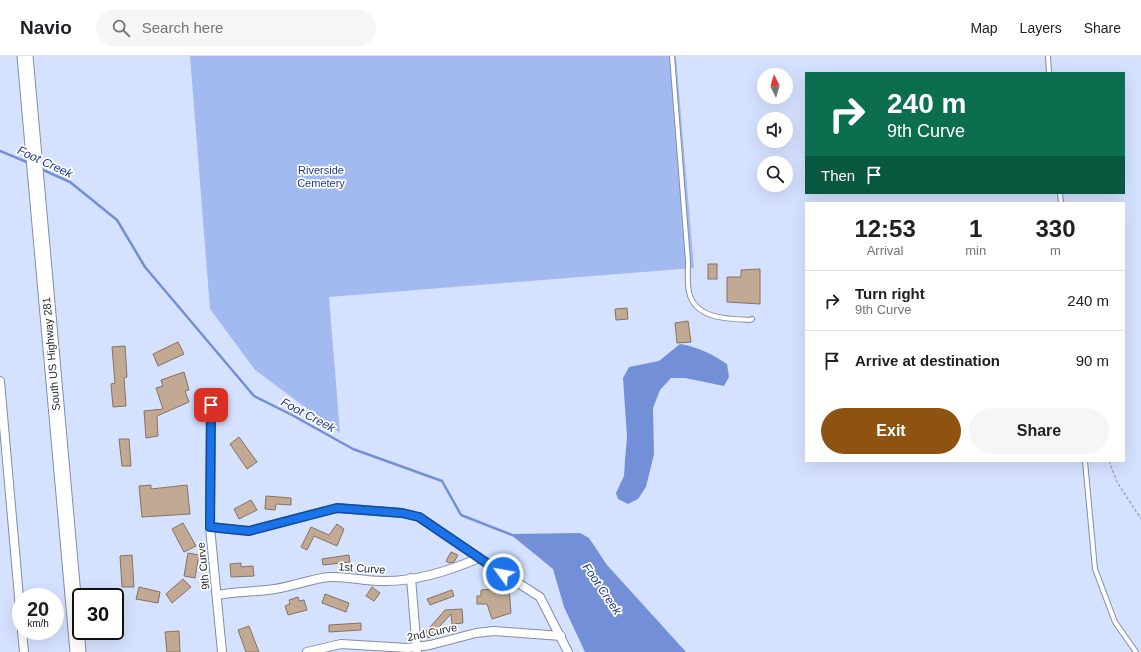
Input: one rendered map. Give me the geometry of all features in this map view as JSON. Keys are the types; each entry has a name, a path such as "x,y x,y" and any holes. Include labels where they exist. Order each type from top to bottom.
{"highway":[{"name":"South US Highway 281","path":"25,56 78,652"}],"street":[{"path":"0,381 18,588"},
{"name":"9th Curve","path":"211,405 210,527 218,595 222,652"},
{"path":"210,527 249,531 337,508 402,513 419,517 540,597 568,652"},
{"name":"1st Curve","path":"218,595 232,592 276,589 330,577 354,578 379,582 411,578 454,568 479,558"},
{"path":"411,578 417,650"},
{"name":"2nd Curve","path":"307,652 342,644 417,650 476,633 494,631 561,636"},
{"path":"23,640 24,652"}],"lane":[{"path":"672,56 688,261 689,292 693,302 700,311 727,319 752,319"},
{"path":"1048,56 1049,72"},
{"path":"1085,462 1095,569 1115,622 1136,652"}],"path":[{"path":"1109,462 1117,482 1141,519"}],"green space":[{"name":"Riverside Cemetery","path":"190,56 676,56 694,268 329,297 340,433 255,370 210,309"}],"water":[{"path":"680,344 705,351 727,364 729,377 724,386 685,378 671,378 660,390 653,408 654,454 646,487 638,499 628,504 618,499 616,493 624,476 627,437 623,378 629,367 659,361"},
{"path":"580,533 589,538 607,565 686,652 585,652 564,607 553,569 510,534"}],"building":[{"path":"708,264 717,264 717,279 708,279"},
{"path":"760,269 760,304 727,302 727,277 741,277 741,270"},
{"path":"627,308 628,319 616,320 615,309"},
{"path":"688,321 691,342 677,343 675,323"},
{"path":"178,342 184,354 158,366 153,354"},
{"path":"125,346 127,377 124,378 126,406 113,407 111,384 115,383 112,347"},
{"path":"184,372 189,390 185,391 189,402 157,416 158,436 146,438 144,411 163,409 156,388 163,386 161,380"},
{"path":"239,437 257,462 247,469 230,444"},
{"path":"119,439 129,439 131,466 122,466"},
{"path":"151,485 151,489 187,485 190,514 142,517 139,486"},
{"path":"266,496 291,498 291,505 276,504 275,510 265,509"},
{"path":"251,500 257,510 239,519 234,509"},
{"path":"183,523 196,546 184,552 172,529"},
{"path":"337,524 344,529 337,546 314,536 307,550 301,547 311,527 329,535"},
{"path":"451,552 458,555 454,562 449,563 446,561"},
{"path":"188,553 199,555 195,578 184,576"},
{"path":"132,555 134,587 122,587 120,556"},
{"path":"349,555 350,562 323,565 322,559"},
{"path":"241,563 241,567 253,566 254,576 231,577 230,564"},
{"path":"183,579 191,587 172,603 166,594"},
{"path":"139,587 160,592 158,603 136,599"},
{"path":"372,587 380,593 374,601 366,596"},
{"path":"509,588 511,613 492,619 487,604 477,604 477,596 481,596 481,590"},
{"path":"452,590 454,596 430,605 427,599"},
{"path":"325,594 349,603 346,612 322,603"},
{"path":"298,597 299,601 304,600 307,610 288,615 285,606 290,604 289,600"},
{"path":"462,609 463,623 452,624 451,614 429,638 424,634 445,610"},
{"path":"361,623 361,630 329,632 329,625"},
{"path":"249,626 259,652 246,652 238,630"},
{"path":"179,631 180,652 167,652 165,632"}],"waterway":[{"name":"Foot Creek","path":"0,151 29,163"},
{"name":"Foot Creek","path":"41,169 70,182 117,220 145,267 254,396 353,449 442,481 461,515 512,535"}],"route":[{"path":"211,405 210,527 249,531 337,508 402,513 419,517 503,574"}]}
